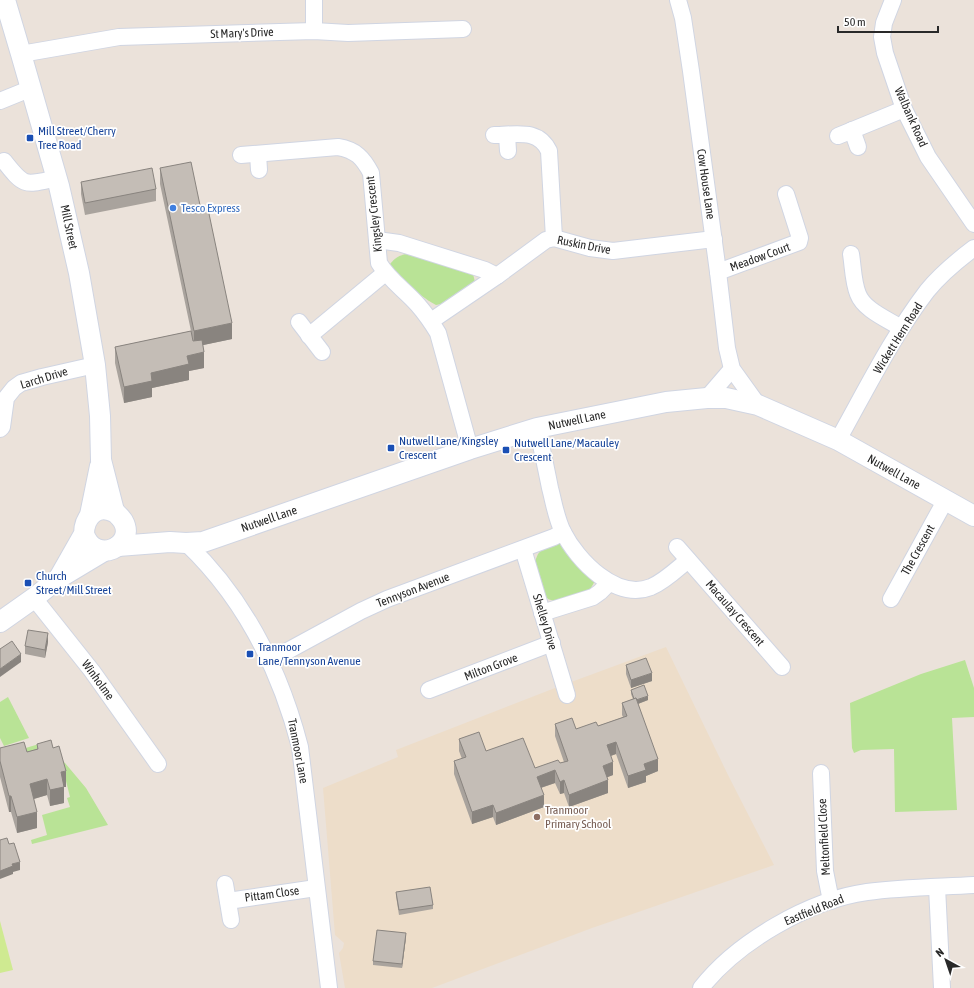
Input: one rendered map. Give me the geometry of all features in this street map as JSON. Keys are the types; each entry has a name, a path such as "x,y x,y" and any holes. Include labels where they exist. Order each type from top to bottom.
{"street":[{"name":"Mill Street","path":"4,0 32,88 57,178 79,273 95,365 100,416 101,460 90,515"},
{"path":"314,0 314,31"},
{"name":"Cow House Lane","path":"678,0 683,18 714,239 727,348 732,369 758,405"},
{"name":"Walbank Road","path":"893,0 884,22 882,37 885,53 904,109 928,157 974,224"},
{"name":"St Mary's Drive","path":"21,54 119,37 314,31 348,33 463,30"},
{"path":"0,101 32,88"},
{"path":"858,147 845,133 904,109"},
{"path":"503,140 531,134 538,137 549,151 554,238"},
{"name":"Kingsley Crescent","path":"241,156 259,162 338,147 347,148 356,153 365,161 371,173 379,263 385,273 417,304 431,321 438,333 470,449"},
{"path":"4,161 20,181 31,183 57,178"},
{"name":"Meadow Court","path":"718,272 800,242 786,194"},
{"name":"Ruskin Drive","path":"431,321 497,276 542,242 554,238 590,248 613,251 714,239"},
{"path":"377,240 399,244 486,270 497,276"},
{"name":"Wickett Hern Road","path":"838,440 901,328 928,290 960,259 974,248"},
{"path":"851,254 858,293 862,301 869,308 901,328"},
{"path":"309,336 385,273"},
{"path":"299,322 322,352"},
{"name":"Larch Drive","path":"0,429 2,427 6,398 20,383 95,365"},
{"path":"707,398 732,369"},
{"name":"Nutwell Lane","path":"111,549 204,542 470,449 538,428 666,402 707,398 726,398 758,405 838,440 974,516"},
{"path":"538,428 556,513 563,532 575,550 593,571 609,583 628,590 651,587 688,560"},
{"name":"Mill Street","path":"101,460 117,514"},
{"name":"The Crescent","path":"890,599 945,501"},
{"path":"0,622 59,578 111,549 123,541 126,532 125,525 117,514 104,509 96,511 86,520 84,534 86,540 90,546 97,550 111,549"},
{"name":"Nutwell Lane","path":"117,514 135,529 178,543"},
{"name":"Tennyson Avenue","path":"269,661 361,611 387,599 523,549 563,532"},
{"path":"59,578 84,534"},
{"name":"Tranmoor Lane","path":"178,543 213,571 228,589 242,610 269,661 292,717 300,747 329,988"},
{"name":"Macaulay Crescent","path":"677,547 782,667"},
{"name":"Shelley Drive","path":"523,549 567,695"},
{"path":"542,613 592,597 600,592 609,583"},
{"name":"Winholme","path":"34,598 92,671 158,764"},
{"name":"Milton Grove","path":"429,690 552,643"},
{"name":"Meltonfield Close","path":"821,772 825,871 831,901"},
{"name":"Pittam Close","path":"225,884 231,920"},
{"name":"Eastfield Road","path":"701,988 709,978 732,956 755,939 785,920 831,901 868,892 974,885"},
{"path":"937,887 942,988"},
{"name":"Pittam Close","path":"228,901 316,888"}],"shaded area":[{"name":"Tranmoor Primary School","path":"666,647 728,775 774,865 592,928 432,988 345,988 339,953 343,948 344,943 335,935 323,788 398,757 396,750 555,688"}],"green space":[{"path":"407,254 473,274 475,282 446,303 436,305 412,288 394,271 391,266 390,264 395,258"},
{"path":"553,543 560,543 565,546 595,581 589,591 554,601 548,599 543,594 535,561 538,554 545,546"},
{"path":"965,660 974,688 974,717 952,718 957,810 895,812 894,749 861,750 854,753 852,748 850,703 921,674"},
{"path":"8,697 29,738 4,746 0,738 0,702"},
{"path":"39,744 65,763 86,788 108,825 32,844 31,840 47,835 42,815 70,807 67,798 70,797 62,765 19,750"},
{"path":"0,921 13,970 0,973"}],"building":[{"path":"191,162 201,210 208,209 232,323 194,331 160,168"},
{"path":"152,168 156,189 85,203 81,182"},
{"path":"191,331 193,341 202,340 204,352 187,356 189,364 151,373 152,381 124,387 115,347"},
{"path":"28,630 48,633 45,650 25,646"},
{"path":"12,641 21,654 0,669 0,649"},
{"path":"646,658 652,673 631,680 626,665"},
{"path":"644,685 648,696 636,700 636,698 634,699 631,690"},
{"path":"636,698 658,759 644,764 646,770 628,776 616,742 607,745 613,762 603,766 608,780 569,795 564,780 560,782 555,770 537,777 544,795 496,813 493,805 472,812 454,761 466,757 459,739 479,732 486,751 523,738 535,768 558,760 560,763 568,761 555,724 572,718 576,729 596,722 598,726 627,716 622,703"},
{"path":"51,740 53,748 59,746 66,771 61,772 64,787 50,790 47,779 30,784 37,812 17,817 11,796 9,796 0,761 0,748 24,742 27,752 38,749 37,744"},
{"path":"7,838 9,844 14,843 20,862 12,864 13,866 0,871 0,840"},
{"path":"430,887 433,905 399,910 396,892"},
{"path":"377,930 406,933 402,964 373,961"}],"place":[{"name":"Mill Street/Cherry Tree Road","path":"30,138"},
{"name":"Tesco Express","path":"173,208"},
{"name":"Nutwell Lane/Kingsley Crescent","path":"391,448"},
{"name":"Nutwell Lane/Macauley Crescent","path":"506,450"},
{"name":"Church Street/Mill Street","path":"28,583"},
{"name":"Tranmoor Lane/Tennyson Avenue","path":"250,654"},
{"name":"Tranmoor Primary School","path":"537,817"}]}
